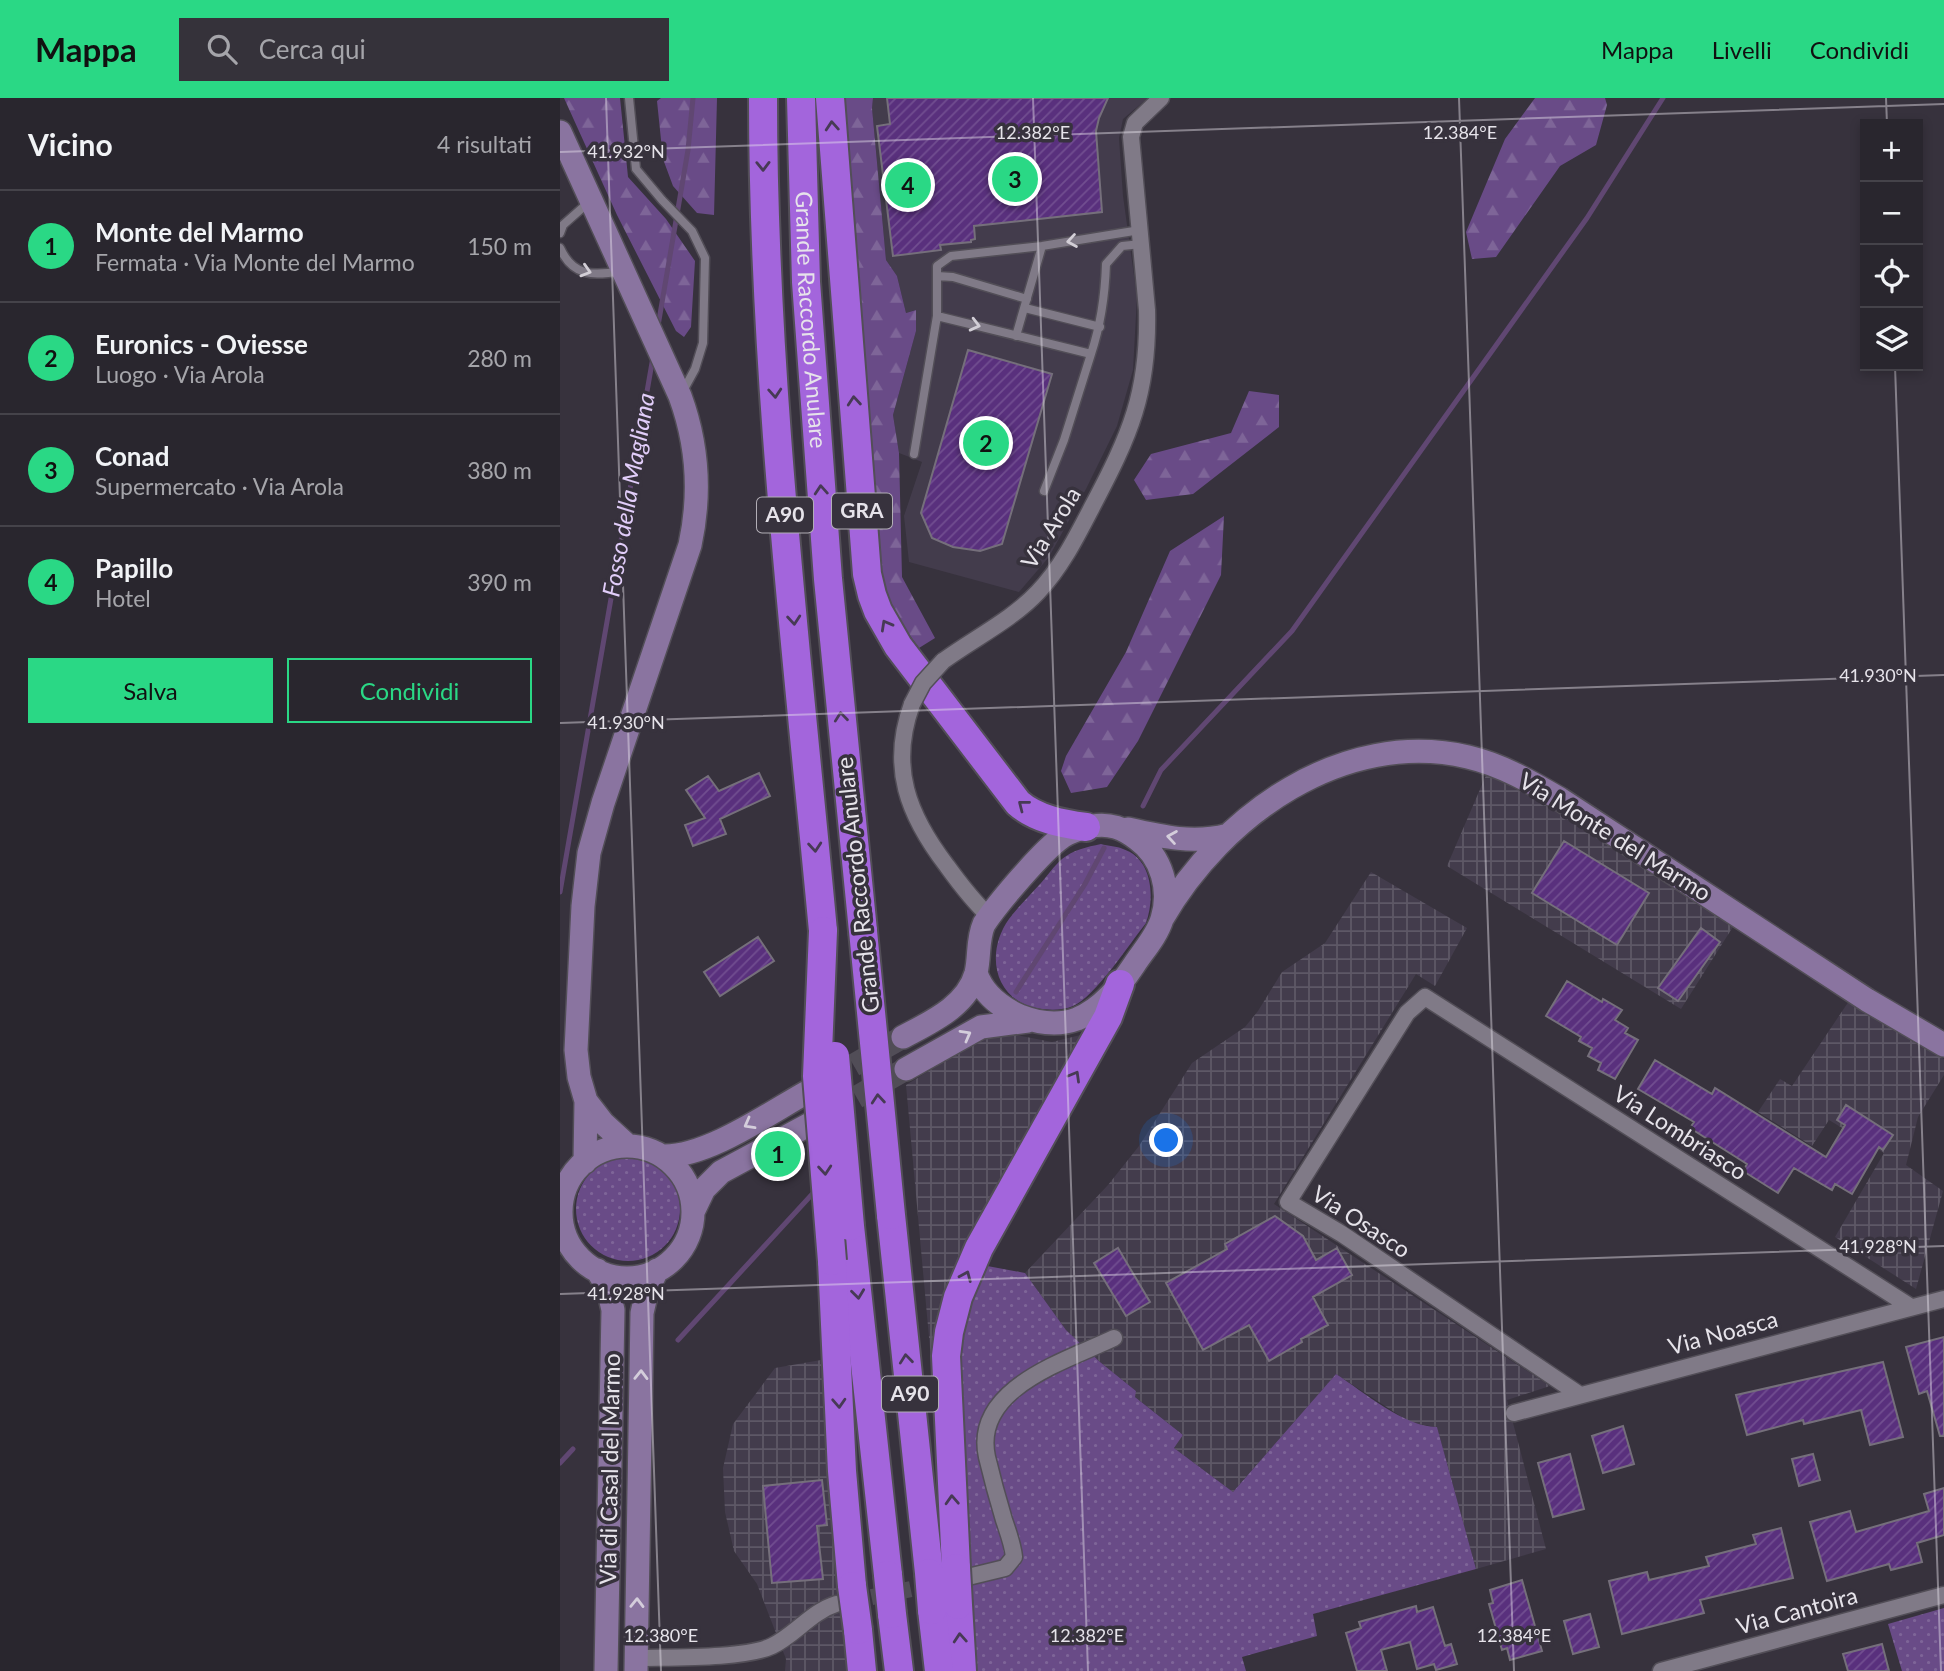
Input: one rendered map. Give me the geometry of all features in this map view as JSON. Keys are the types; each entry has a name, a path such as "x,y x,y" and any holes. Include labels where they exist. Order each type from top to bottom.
{"highway":[{"name":"Grande Raccordo Anulare","path":"763,98 768,304 792,600 850,1226 899,1671"},
{"name":"Grande Raccordo Anulare","path":"801,98 806,282 827,566 891,1215 952,1572 945,1607 939,1671"},
{"name":"GRA","path":"830,98 867,574 872,595 898,646 1018,803 1055,821 1086,827"},
{"path":"823,931 817,1076 832,1261 842,1471 844,1595 858,1630 862,1671"},
{"path":"952,1572 946,1377 947,1344 954,1308 979,1248 1108,1017 1120,984"},
{"path":"945,1607 962,1671"}],"main road":[{"path":"560,132 678,391 696,457 695,519 686,561 607,791 589,853 584,894 576,1049 579,1077 586,1101 585,1162"},
{"name":"Via Monte del Marmo","path":"1162,919 1191,874 1228,835 1258,809 1308,778 1340,764 1373,756 1403,752 1450,754 1511,771 1560,799 1867,1000 1944,1045"},
{"path":"906,1069 981,1027 1031,1020 1055,1023 1078,1019 1101,1004 1120,984 1155,934 1162,919 1165,887 1158,863 1139,840 1115,826"},
{"path":"903,1037 955,1005 970,988 975,973 981,930 989,916 1056,842 1073,831 1086,827 1115,826 1200,841 1228,835"},
{"path":"975,973 982,987 996,1003 1031,1020"},
{"path":"663,1156 707,1147 809,1091"},
{"path":"586,1101 603,1123 627,1145"},
{"path":"693,1212 704,1189 721,1172 812,1123"},
{"path":"627,1145 645,1148 663,1156 684,1180 692,1200 689,1235 676,1256 657,1270 626,1276 597,1270 577,1256 565,1236 562,1201 570,1180 585,1162 597,1154 627,1145"},
{"name":"Via di Casal del Marmo","path":"597,1270 608,1288 613,1310 606,1671"},
{"name":"Via di Casal del Marmo","path":"636,1665 642,1312 647,1291 657,1270"}],"street":[{"name":"Via Arola","path":"989,916 937,853 910,803 901,752 904,729 923,682 943,661 1038,592 1074,542 1133,422 1146,370 1147,310 1131,132 1139,118 1161,98"},
{"name":"Via Lombriasco","path":"1425,997 1911,1307"},
{"name":"Via Osasco","path":"1425,997 1406,1013 1287,1202 1342,1234 1580,1395"},
{"name":"Via Noasca","path":"1514,1413 1944,1299"},
{"path":"952,1572 1005,1569 1014,1557 986,1455 987,1429 993,1412 1005,1397 1025,1381 1114,1338"},
{"path":"636,1665 766,1648 783,1639 844,1595"},
{"name":"Via Cantoira","path":"1661,1671 1944,1595"}],"lane":[{"path":"629,98 636,169 692,231 705,258 703,343 695,369 678,391"},
{"path":"560,233 563,225 591,200"},
{"path":"914,454 937,316 937,266 951,256 1140,237"},
{"path":"1044,491 1064,440 1100,327 1106,264 1122,246 1140,237"},
{"path":"1016,336 1042,246"},
{"path":"560,248 563,261 585,273 626,277"},
{"path":"937,275 953,277 1100,327"},
{"path":"937,316 1091,354"}],"shaded area":[{"path":"873,98 1148,98 1123,119 1119,138 1123,196 1137,297 1133,370 1117,426 1086,489 1049,557 1019,592 909,562 904,516 922,462 899,453 893,415 916,331 915,310 906,313 897,276 886,260"},
{"path":"1487,773 1507,781 1736,922 1681,1009 1447,866"},
{"path":"1371,872 1467,928 1435,986 1416,974 1274,1204 1550,1386 1507,1400 1546,1549 1476,1569 1437,1427 1411,1423 1336,1374 1233,1492 1174,1448 1183,1435 1134,1396 1136,1391 1066,1330 1025,1273 1108,1185 1139,1146 1192,1063 1245,1027 1282,972 1325,943"},
{"path":"1849,1001 1944,1059 1944,1075 1918,1117 1906,1165 1943,1191 1916,1289 1835,1237 1884,1153 1829,1120 1812,1146 1758,1112 1780,1079 1792,1086"},
{"path":"1089,1033 932,1370 906,1085 973,1044 993,1035 1016,1035 1052,1042"},
{"path":"821,1360 849,1671 785,1671 786,1659 757,1584 734,1551 725,1512 723,1468 733,1424 775,1368"}],"green space":[{"path":"564,98 620,98 628,177 666,219 695,261 691,327 684,337 676,331 617,215"},
{"path":"661,98 717,98 714,215 697,213 673,186 663,159 657,101"},
{"path":"844,98 873,98 886,260 897,276 906,313 916,310 916,331 893,415 899,453 902,577 935,638 919,648 875,588"},
{"path":"1535,98 1605,98 1607,105 1596,145 1560,166 1496,257 1472,259 1466,232 1505,139"},
{"path":"1249,391 1279,395 1279,427 1193,494 1146,500 1134,480 1151,454 1231,433"},
{"path":"1224,516 1221,575 1138,741 1107,787 1071,793 1061,771 1066,756 1126,652 1170,551"},
{"path":"1101,844 1121,848 1141,861 1151,891 1146,923 1102,981 1082,1001 1055,1010 1026,1005 1006,989 996,967 1002,930 1016,910 1062,859 1075,851"},
{"path":"628,1157 648,1161 665,1172 676,1189 680,1209 676,1229 665,1246 648,1257 628,1261 608,1257 591,1246 580,1229 576,1209 580,1189 591,1172 608,1161"},
{"path":"982,1265 1025,1273 1066,1330 1136,1391 1135,1397 1183,1435 1174,1448 1233,1492 1336,1374 1398,1415 1437,1427 1476,1569 1313,1614 1317,1636 1242,1657 1246,1671 974,1671 964,1444 957,1385 961,1342 970,1295"},
{"path":"1944,1608 1944,1671 1902,1671 1888,1624"}],"building":[{"path":"887,98 1108,98 1096,131 1102,212 974,226 975,239 971,242 940,245 941,250 893,256 877,126 890,124"},
{"path":"968,350 1052,374 1002,544 980,551 953,547 932,538 921,513"},
{"path":"759,773 770,796 720,819 726,834 693,846 685,825 705,818 686,790 708,776 719,791"},
{"path":"1564,841 1649,893 1617,945 1532,893"},
{"path":"1701,928 1720,942 1678,1001 1658,988"},
{"path":"758,937 774,961 720,996 704,972"},
{"path":"1567,981 1602,1002 1603,999 1622,1010 1615,1020 1628,1028 1625,1033 1638,1040 1615,1079 1598,1070 1601,1063 1588,1056 1592,1048 1579,1041 1581,1037 1546,1016"},
{"path":"1655,1060 1712,1094 1715,1088 1826,1157 1845,1125 1837,1120 1846,1105 1893,1135 1883,1150 1879,1147 1852,1194 1835,1184 1832,1190 1794,1168 1778,1193 1743,1171 1747,1164 1690,1128 1694,1122 1638,1089"},
{"path":"1275,1216 1303,1236 1316,1260 1337,1248 1352,1275 1313,1297 1328,1325 1301,1339 1302,1342 1269,1361 1249,1325 1203,1350 1166,1283 1227,1249 1225,1244"},
{"path":"1118,1248 1150,1302 1126,1316 1094,1263"},
{"path":"1944,1337 1944,1436 1940,1436 1927,1391 1919,1394 1906,1347"},
{"path":"1883,1362 1903,1437 1870,1445 1861,1410 1804,1424 1803,1420 1747,1435 1736,1395"},
{"path":"1623,1426 1634,1464 1603,1473 1592,1436"},
{"path":"1570,1454 1584,1509 1553,1517 1538,1463"},
{"path":"1813,1454 1820,1480 1799,1486 1792,1459"},
{"path":"822,1480 827,1525 817,1526 823,1579 772,1583 763,1486"},
{"path":"1944,1488 1944,1535 1917,1543 1922,1562 1891,1570 1889,1564 1827,1581 1810,1522 1850,1511 1856,1532 1929,1511 1924,1494"},
{"path":"1781,1528 1793,1578 1700,1600 1704,1613 1622,1634 1609,1581 1647,1572 1649,1580 1709,1566 1706,1557 1756,1544 1753,1535"},
{"path":"1522,1580 1542,1651 1510,1660 1507,1648 1502,1650 1489,1604 1493,1603 1490,1590"},
{"path":"1416,1606 1417,1612 1433,1607 1445,1646 1451,1644 1457,1664 1436,1670 1434,1664 1417,1669 1410,1642 1381,1650 1387,1671 1357,1671 1346,1633 1361,1628 1359,1622"},
{"path":"1590,1614 1599,1647 1573,1654 1564,1621"},
{"path":"1882,1644 1889,1671 1848,1671 1843,1654"}],"waterway":[{"name":"Fosso della Magliana","path":"658,326 688,150 693,98"},
{"path":"1143,806 1161,770 1292,631 1587,218 1663,98"},
{"name":"Fosso della Magliana","path":"560,892 653,357"},
{"path":"1016,992 1085,884 1104,848"},
{"path":"678,1340 816,1190"},
{"path":"560,1463 573,1449"}],"tunnel":[{"path":"824,1082 903,1037"},
{"path":"827,1114 906,1069"},
{"path":"848,1602 936,1584"}],"place":[{"name":"Conad","path":"1015,179"},
{"name":"Papillo","path":"908,185"},
{"name":"Euronics - Oviesse","path":"986,443"},
{"name":"Monte del Marmo","path":"778,1154"}]}
